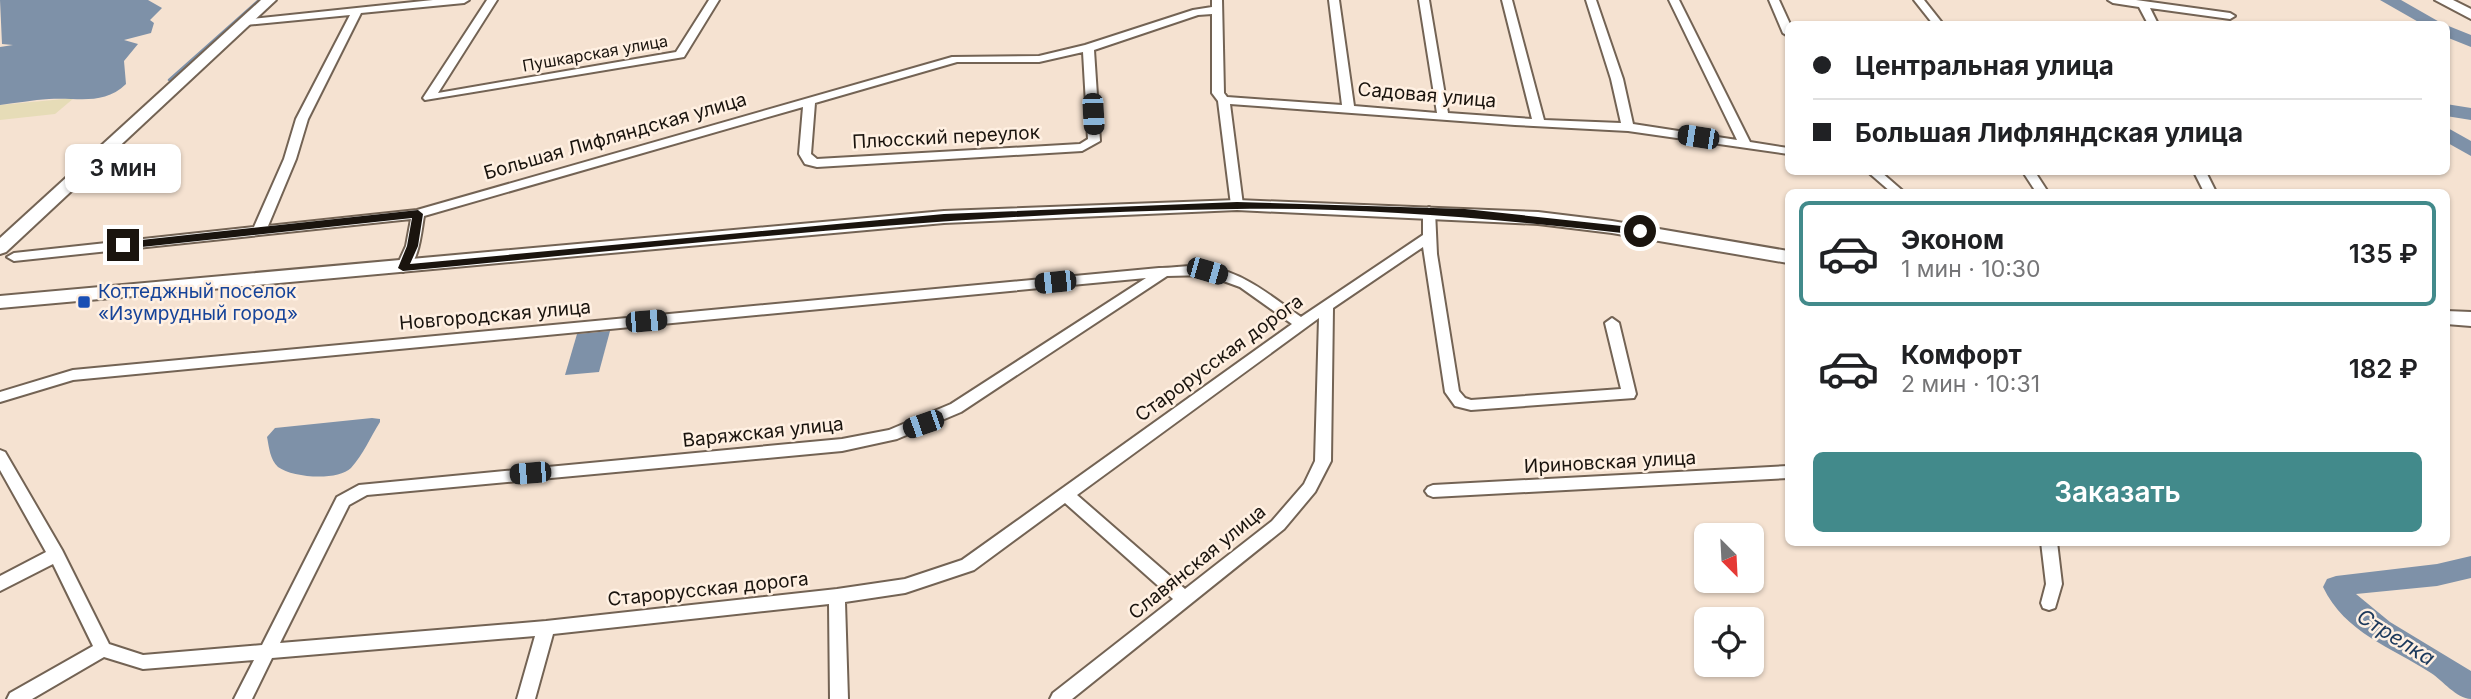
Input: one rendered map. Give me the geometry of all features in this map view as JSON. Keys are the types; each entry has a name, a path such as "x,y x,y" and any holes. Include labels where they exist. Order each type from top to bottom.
{"main road":[{"path":"7,252 269,0"},
{"path":"2442,0 2471,15"},
{"path":"0,302 403,268 904,220 1237,205 1429,211 1538,218 1612,227 1785,256"},
{"path":"2450,317 2471,319"}],"street":[{"path":"245,22 464,0"},
{"name":"Пушкарская улица","path":"492,0 429,98 680,55 714,0"},
{"path":"1334,0 1348,108"},
{"path":"1424,0 1443,117"},
{"path":"1507,0 1539,122"},
{"path":"1591,0 1617,79 1628,127"},
{"path":"1674,0 1745,144"},
{"path":"1774,0 1785,26"},
{"path":"1919,0 1936,21"},
{"path":"2113,0 2230,16"},
{"path":"1217,5 1218,93 1224,100 1237,205"},
{"name":"Большая Лифляндская улица","path":"7,252 259,231 418,214 956,59 1039,59 1088,48 1217,5"},
{"path":"2146,6 2152,21"},
{"path":"259,231 290,159 302,119 358,10"},
{"name":"Плюсский переулок","path":"808,101 805,154 808,161 817,163 1082,147 1094,141 1088,48"},
{"name":"Садовая улица","path":"1224,100 1443,117 1628,127 1785,150"},
{"path":"1878,175 1894,189"},
{"path":"1429,211 1430,236 1452,392 1460,402 1494,404 1629,394 1612,323"},
{"path":"403,268 412,246 418,214"},
{"name":"Старорусская дорога","path":"103,649 143,662 266,654 546,628 905,586 968,565 1326,306 1430,236"},
{"path":"1164,272 1207,271 1229,277 1245,284 1301,324"},
{"name":"Новгородская улица","path":"0,397 73,374 1164,272"},
{"name":"Варяжская улица","path":"243,699 343,501 351,495 364,489 842,445 892,435 956,408 1164,272"},
{"name":"Славянская улица","path":"1059,699 1278,525 1310,488 1323,461 1326,306"},
{"path":"1,462 56,555 103,649 16,699"},
{"name":"Ириновская улица","path":"1433,491 1785,472"},
{"path":"1067,495 1185,599"},
{"path":"2049,546 2054,584 2049,603"},
{"path":"0,584 56,555"},
{"path":"837,596 839,699"},
{"path":"526,699 546,628"}],"sand":[{"path":"74,98 55,114 0,120 0,105"}],"water":[{"path":"0,0 148,0 162,8 150,20 154,23 151,33 124,40 138,44 124,61 126,84 117,91 99,98 49,99 0,105 0,47 13,45 2,44"},
{"path":"610,331 599,372 565,375 577,334"},
{"path":"380,419 380,422 359,457 345,472 326,476 304,476 285,471 275,464 267,437 275,428"}],"waterway":[{"path":"169,80 259,0"},
{"name":"Стрелка","path":"2388,0 2428,21"},
{"name":"Стрелка","path":"2396,5 2399,0"},
{"name":"Стрелка","path":"2450,32 2471,42"},
{"name":"Стрелка","path":"2450,111 2471,114"},
{"name":"Стрелка","path":"2450,136 2471,150"},
{"name":"Стрелка","path":"2471,567 2437,575 2336,587 2363,619 2437,662 2471,688"}],"place":[{"name":"Коттеджный поселок «Изумрудный город»","path":"84,302"}],"route":[{"path":"123,245 418,214 412,246 403,268 944,217 1237,205 1465,212 1640,231"}]}
